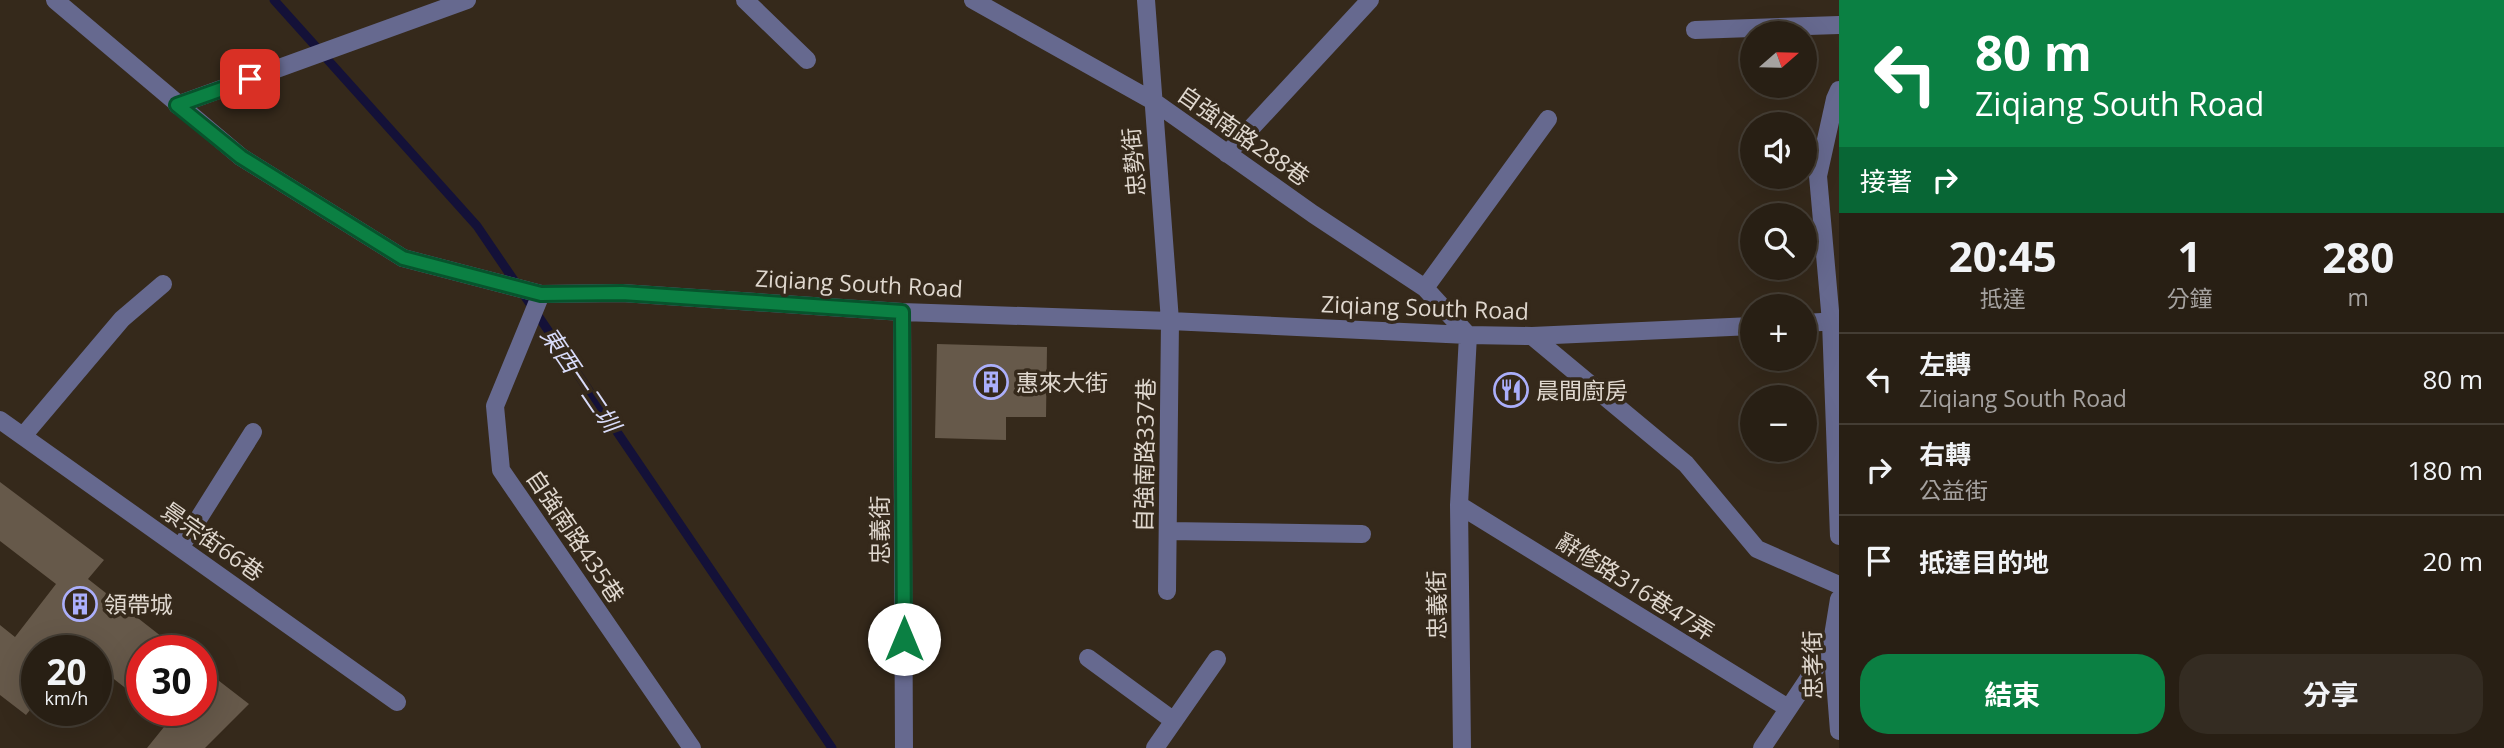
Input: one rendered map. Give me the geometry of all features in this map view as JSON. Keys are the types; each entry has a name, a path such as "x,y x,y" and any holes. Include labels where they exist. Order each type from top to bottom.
{"street":[{"name":"Ziqiang South Road","path":"55,0 241,157 403,258 541,294 622,293 902,312 1170,320 1468,335 1532,336 1740,327"},
{"path":"177,105 467,0"},
{"path":"745,0 807,60"},
{"name":"自強南路288巷","path":"973,0 1153,101 1424,288 1468,335"},
{"name":"忠勢街","path":"1146,0 1170,320"},
{"path":"1227,154 1370,0"},
{"path":"1695,30 1839,25"},
{"path":"1839,90 1818,176 1835,322 1839,536"},
{"path":"1424,288 1548,119"},
{"path":"23,436 122,319 163,284"},
{"name":"自強南路435巷","path":"541,294 495,406 501,470 692,748"},
{"name":"忠義街","path":"902,312 905,748"},
{"name":"自強南路337巷","path":"1167,591 1170,320"},
{"path":"1817,323 1835,322"},
{"name":"忠義街","path":"1462,748 1459,505 1468,335"},
{"path":"1532,336 1686,464 1757,549 1839,586"},
{"name":"景宗街66巷","path":"0,420 397,702"},
{"path":"180,548 253,432"},
{"name":"辭修路316巷47弄","path":"1459,505 1788,708"},
{"path":"1168,531 1362,534"},
{"name":"忠孝街","path":"1839,599 1836,638 1839,731"},
{"path":"1762,748 1836,638"},
{"path":"1088,658 1174,721"},
{"path":"1155,748 1217,659"}],"building":[{"name":"惠來大街","path":"937,344 1047,347 1046,417 1006,417 1006,440 935,438"},
{"name":"領帶城","path":"0,482 104,560 88,579 160,635 126,635 126,688 112,678 112,635 21,635 21,711 0,695 0,625 15,637 56,584 0,541"},
{"path":"217,679 249,704 205,748 147,748 165,726 217,726"}],"waterway":[{"name":"東西一二圳","path":"274,0 477,226 832,748"}],"place":[{"name":"惠來大街","path":"991,382"},
{"name":"晨間廚房","path":"1511,390"},
{"name":"領帶城","path":"80,604"}],"route":[{"path":"250,79 177,105 241,157 403,258 541,294 622,293 902,312 904,639"}]}
